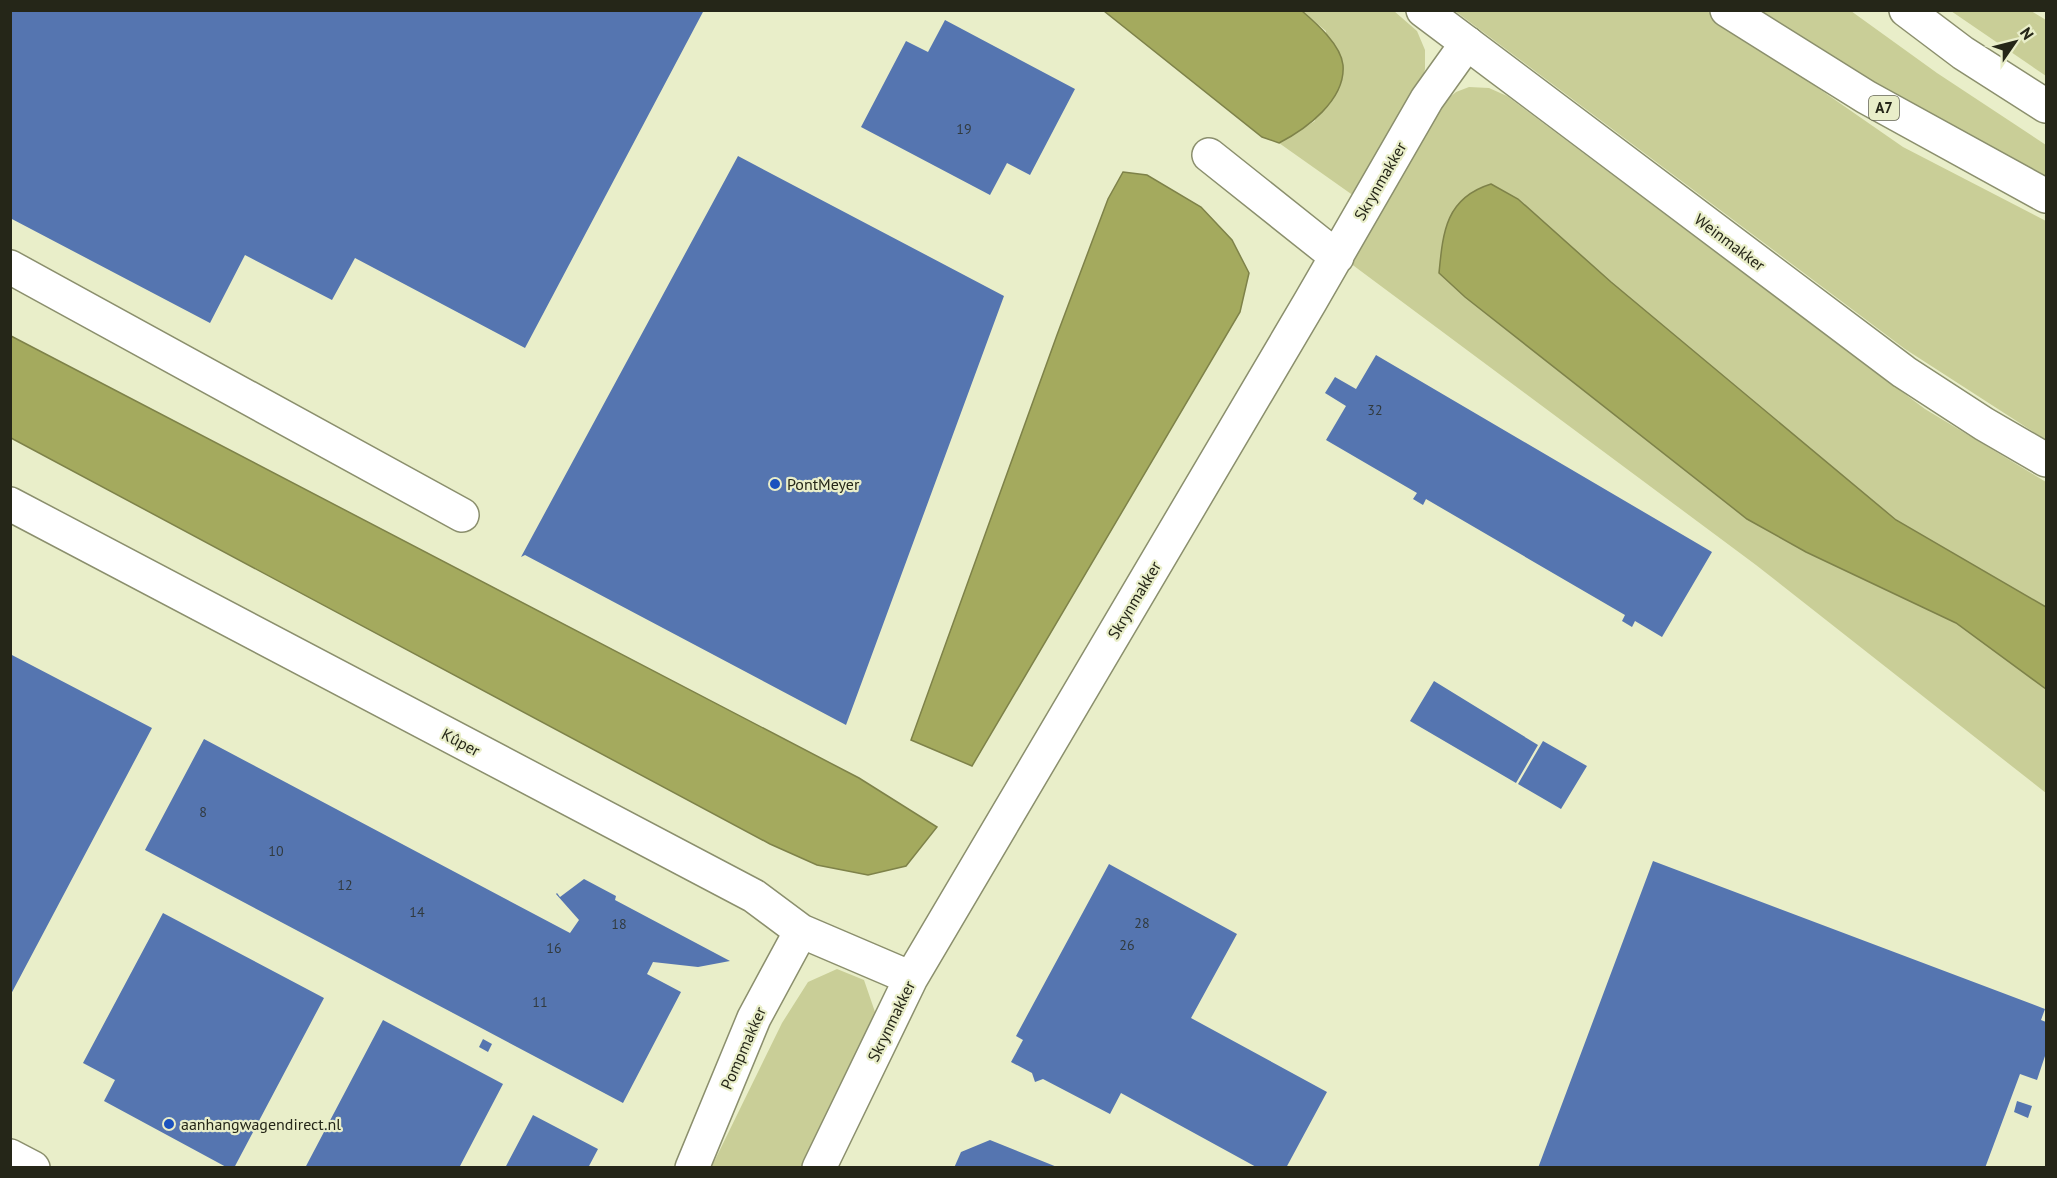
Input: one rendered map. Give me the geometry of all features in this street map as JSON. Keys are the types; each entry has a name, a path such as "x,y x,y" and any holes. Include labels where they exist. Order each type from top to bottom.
{"main road":[{"name":"Weinmakker","path":"1423,10 1904,372 1984,424 2046,460"},
{"name":"A7","path":"1727,10 1866,97 2046,196"},
{"path":"1906,10 1963,53 2046,106"},
{"name":"Skrynmakker","path":"819,1167 911,978 1337,256 1427,99 1467,43"},
{"path":"1209,155 1337,256"},
{"path":"10,267 462,515"},
{"name":"Kûper","path":"10,504 754,896 801,931 911,978"},
{"name":"Pompmakker","path":"692,1167 754,1018 801,931"},
{"path":"10,1156 33,1167"}],"shaded area":[{"path":"1104,11 1302,11 1327,35 1338,50 1343,65 1342,78 1338,90 1322,112 1301,130 1279,143 1262,137"},
{"path":"1302,11 1394,11 1417,31 1425,50 1423,77 1354,196 1279,143 1315,121 1326,31"},
{"path":"1455,11 1707,11 1903,147 2046,221 2046,440 1905,349"},
{"path":"1750,11 1851,11 1937,73 2046,145 2046,188"},
{"path":"1951,11 2031,11 2046,20 2046,76"},
{"path":"1469,87 1489,88 1507,96 1925,409 2046,482 2046,607 1896,520 1611,282 1518,199 1440,273 1465,297 1747,519 1806,552 1956,623 2046,689 2046,793 1756,565 1350,263 1443,103 1456,92"},
{"path":"1123,172 1147,175 1201,207 1232,240 1249,273 1240,312 972,766 911,740 1057,335 1108,199"},
{"path":"1491,184 1518,199 1611,282 1896,520 2046,607 2046,689 1956,623 1806,552 1747,519 1465,297 1439,273 1442,243 1445,230 1456,207 1476,190"},
{"path":"11,336 859,778 937,827 906,866 868,875 817,865 770,844 11,438"},
{"path":"837,969 864,980 875,1012 868,1056 808,1167 711,1168 782,1023 808,982"}],"building":[{"path":"10,10 704,10 525,348 355,258 332,300 245,255 210,323 10,218"},
{"path":"945,20 1075,89 1030,175 1007,163 990,195 861,127 906,41 928,52"},
{"path":"738,156 1004,296 846,725 525,555 521,557"},
{"path":"1376,355 1712,552 1662,637 1635,621 1632,627 1622,621 1625,615 1426,499 1423,505 1413,499 1417,493 1326,440 1346,406 1325,393 1335,377 1356,389"},
{"path":"10,654 152,728 10,996"},
{"path":"1434,681 1538,745 1516,783 1410,721"},
{"path":"204,739 570,933 579,920 556,894 560,897 584,879 616,896 615,900 730,961 698,967 653,962 647,974 681,992 623,1103 145,850"},
{"path":"1543,741 1587,766 1561,809 1518,784"},
{"path":"1653,861 2045,1009 2041,1020 2046,1022 2046,1053 2037,1080 2020,1074 1985,1168 1538,1168"},
{"path":"1109,864 1237,934 1191,1018 1327,1092 1286,1168 1258,1168 1121,1093 1110,1114 1043,1079 1035,1082 1032,1073 1011,1062 1023,1040 1016,1036"},
{"path":"163,913 324,998 234,1168 228,1168 104,1101 115,1080 83,1063"},
{"path":"383,1020 503,1084 459,1168 305,1168"},
{"path":"483,1039 492,1044 488,1052 479,1047"},
{"path":"2017,1101 2032,1106 2028,1118 2014,1112"},
{"path":"533,1115 598,1149 588,1168 505,1168"},
{"path":"990,1140 1057,1168 954,1168 961,1152"}],"place":[{"name":"PontMeyer","path":"775,484"},
{"name":"aanhangwagendirect.nl","path":"169,1124"}]}
